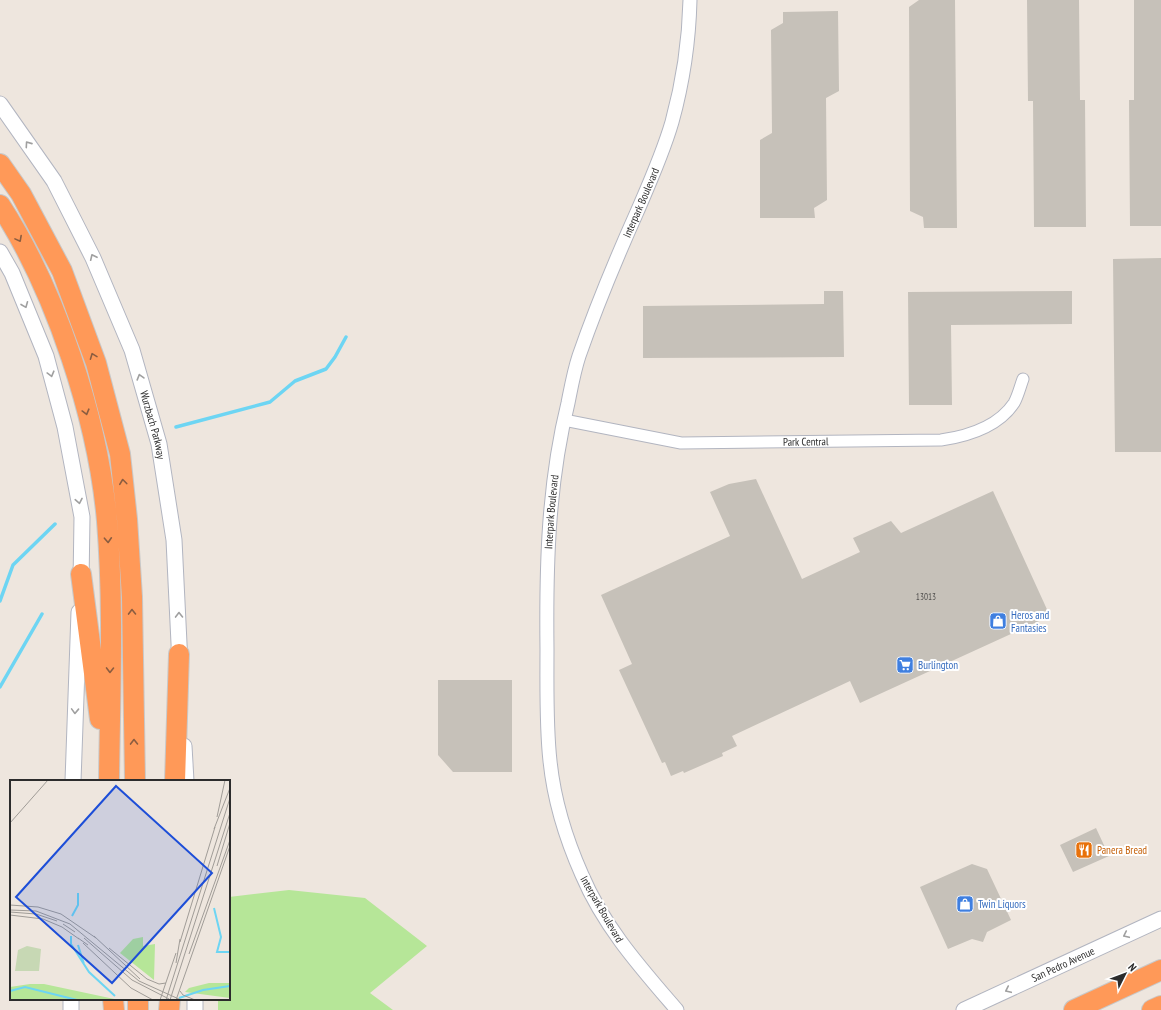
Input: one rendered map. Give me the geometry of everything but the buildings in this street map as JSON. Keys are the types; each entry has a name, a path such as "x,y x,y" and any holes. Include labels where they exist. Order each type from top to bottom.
{"highway":[{"path":"0,164 21,194 62,271 96,363 120,454 127,519 132,597 135,780"},
{"path":"0,205 41,280 74,365 96,448 106,520 111,608 108,780"},
{"path":"82,574 108,780"},
{"path":"175,780 179,654"},
{"path":"1074,1010 1161,970"},
{"path":"113,1000 114,1010"},
{"path":"169,1010 170,1000"},
{"path":"1152,1010 1161,1006"}],"main road":[{"name":"Wurzbach Parkway","path":"0,104 54,181 93,258 132,350 159,444 174,540 186,780"},
{"path":"0,252 12,273 46,356 65,427 82,517 82,574 73,780"},
{"name":"San Pedro Avenue","path":"964,1010 1161,918"}],"street":[{"name":"Interpark Boulevard","path":"677,1010 625,950 602,915 583,878 569,842 557,802 550,761 546,572 552,490 564,420 578,359 605,287 656,167 672,124 683,80 689,34 690,0"},
{"name":"Park Central","path":"564,420 680,443 941,440 975,432 998,420 1014,402 1023,379"}],"green space":[{"path":"289,890 365,898 427,946 370,993 393,1010 218,1010 218,1000 230,1000 230,897"}],"waterway":[{"path":"176,427 270,402 295,381 326,369 335,357 346,337"},
{"path":"0,601 13,565 55,524"},
{"path":"0,687 42,614"}],"place":[{"name":"Heros and Fantasies","path":"998,621"},
{"name":"Burlington","path":"905,665"},
{"name":"Panera Bread","path":"1084,850"},
{"name":"Twin Liquors","path":"965,904"}]}
